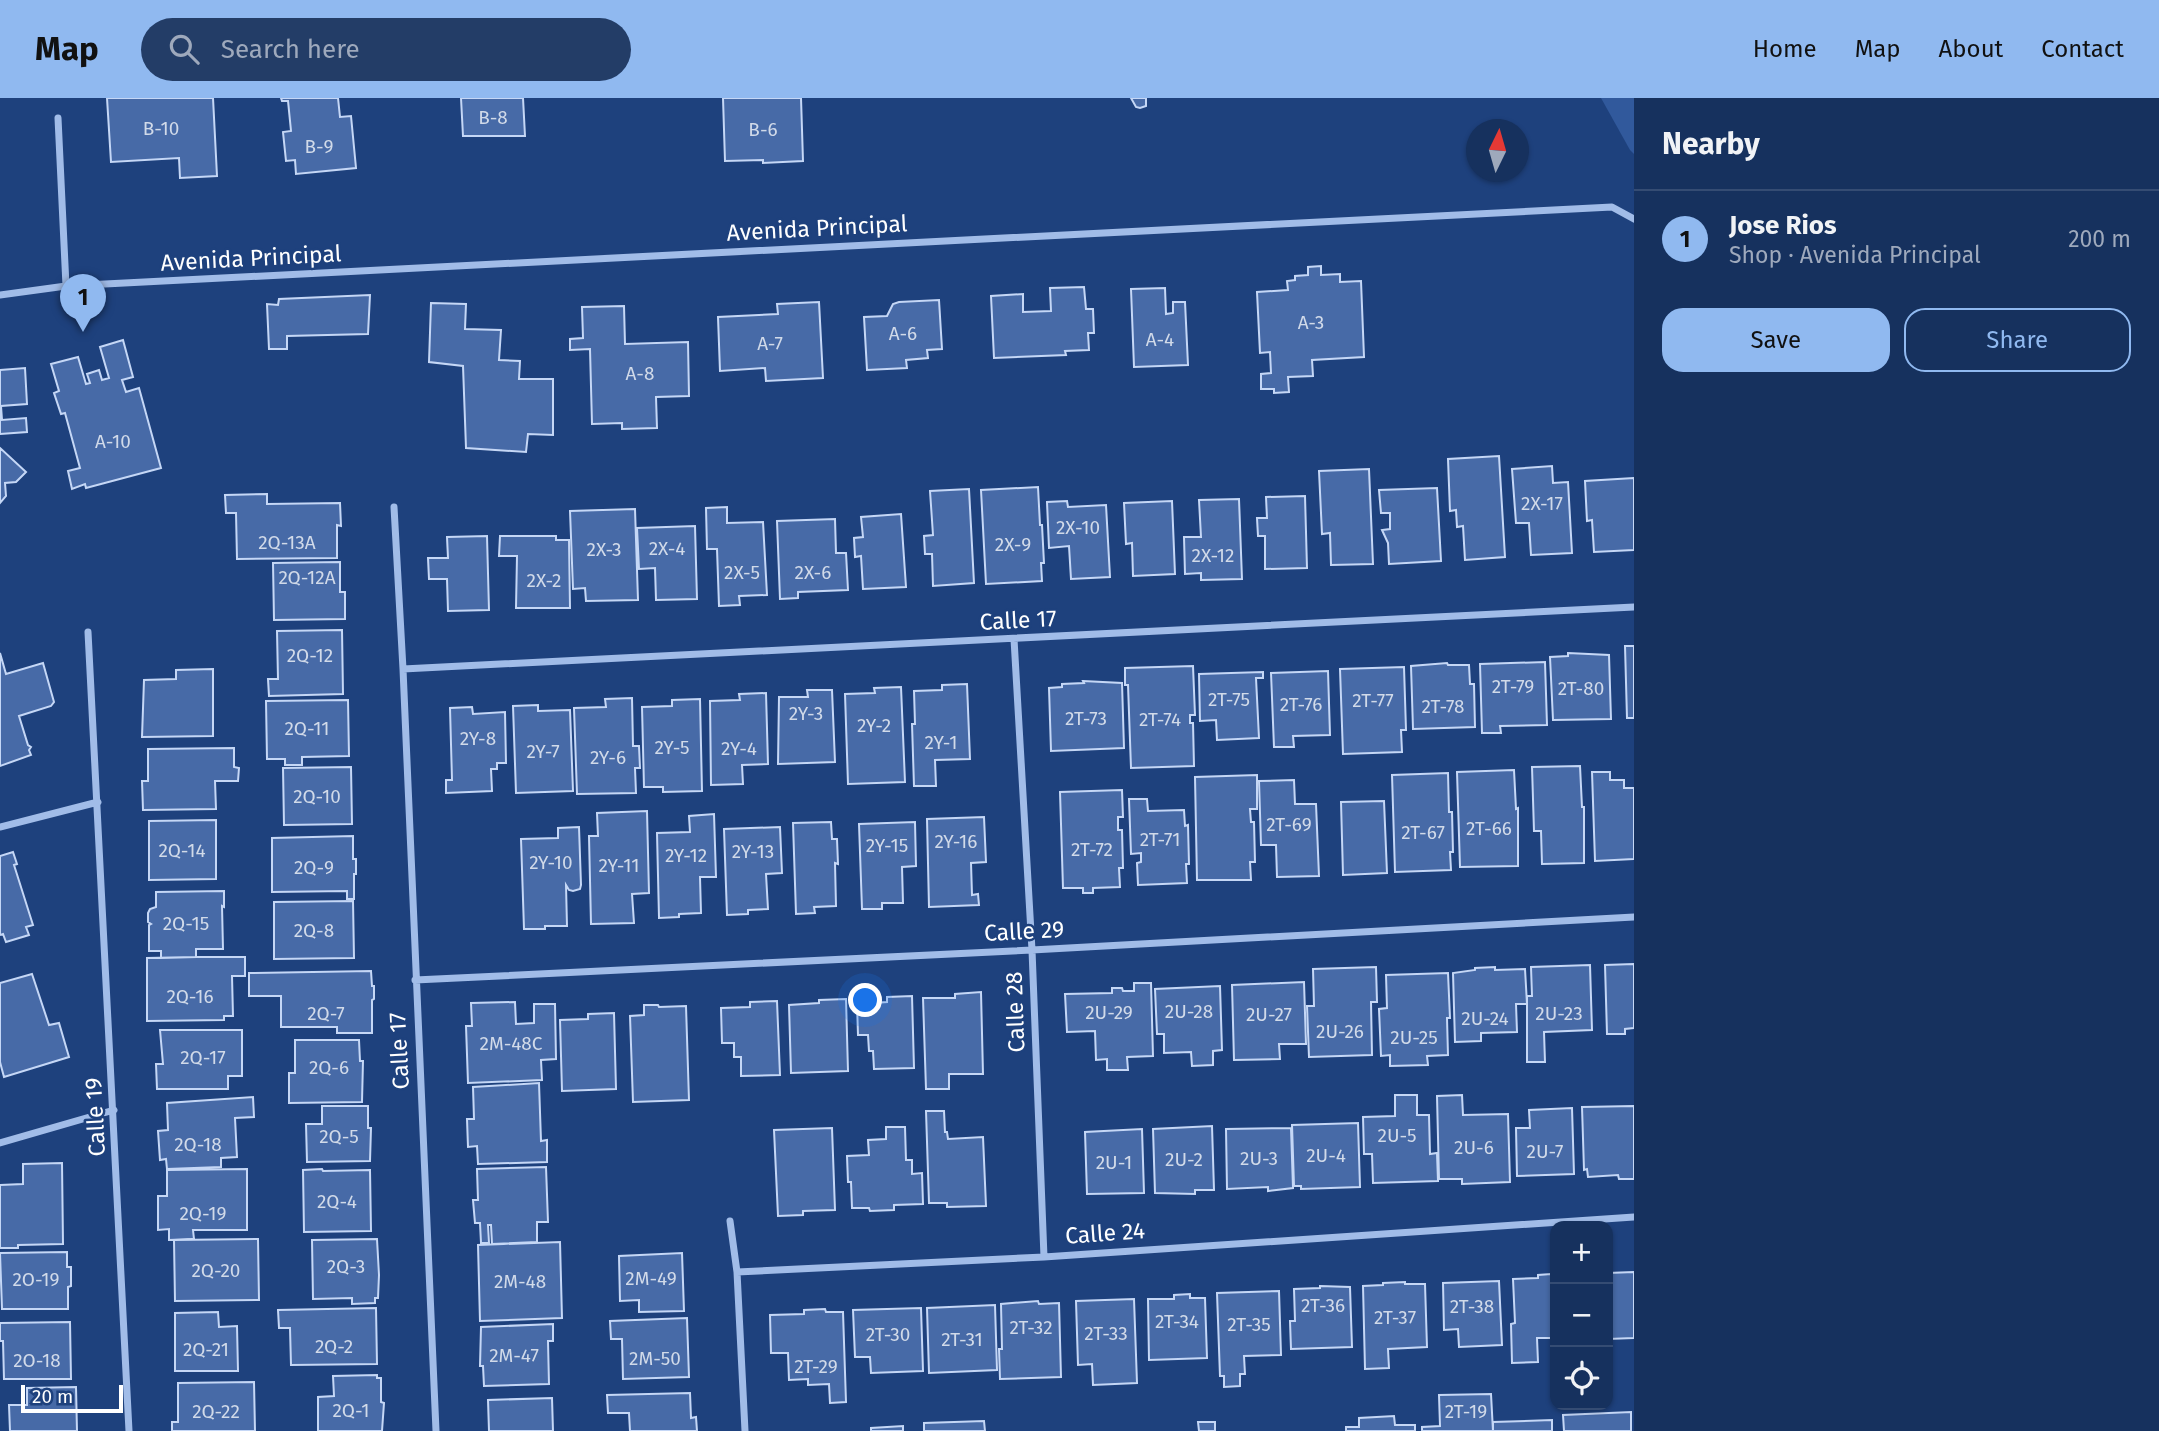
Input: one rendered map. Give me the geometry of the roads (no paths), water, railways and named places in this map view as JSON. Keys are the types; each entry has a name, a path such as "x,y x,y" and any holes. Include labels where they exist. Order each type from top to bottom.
{"street":[{"path":"58,118 66,286"},
{"name":"Avenida Principal","path":"0,295 66,286 1612,207 1634,219"},
{"name":"Calle 17","path":"394,507 436,1431"},
{"name":"Calle 17","path":"403,669 1634,607"},
{"name":"Calle 19","path":"88,632 129,1431"},
{"name":"Calle 28","path":"1014,639 1032,950 1044,1257"},
{"path":"0,827 98,802"},
{"name":"Calle 29","path":"415,980 1634,917"},
{"path":"0,1143 114,1110"},
{"name":"Calle 24","path":"737,1272 1044,1257 1634,1217"},
{"path":"730,1222 737,1272 745,1431"}],"place":[{"name":"Jose Rios","path":"83,332"}]}
